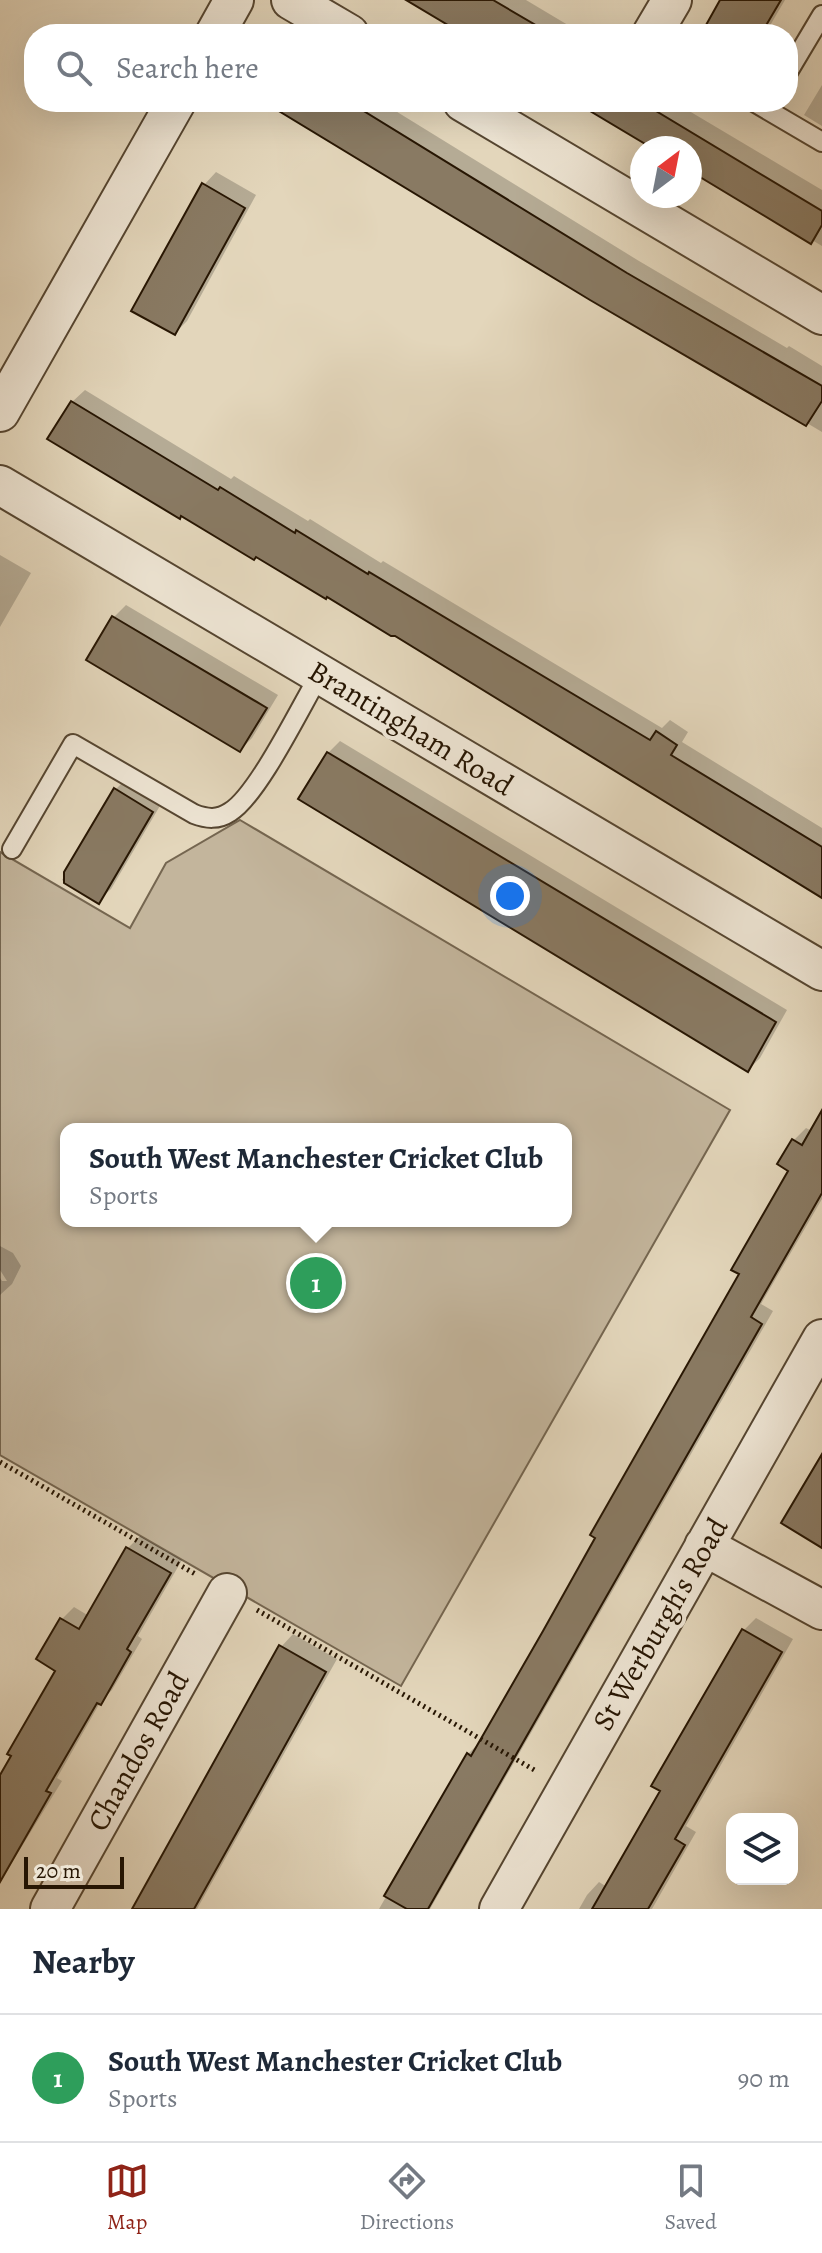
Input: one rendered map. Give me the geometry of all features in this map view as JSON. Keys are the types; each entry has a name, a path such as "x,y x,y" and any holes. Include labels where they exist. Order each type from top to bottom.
{"street":[{"path":"221,24 234,0"},
{"path":"291,0 332,24"},
{"path":"658,24 672,0"},
{"path":"0,412 170,112"},
{"path":"480,112 822,315"},
{"name":"Brantingham Road","path":"0,485 822,971"},
{"name":"St Werburgh's Road","path":"499,1909 822,1339"},
{"path":"704,1546 822,1610"},
{"name":"Chandos Road","path":"50,1909 227,1593"}],"lane":[{"path":"798,55 822,15"},
{"path":"776,112 822,142"},
{"path":"12,849 73,744 194,814 218,818 230,812 251,793 320,674"}],"path":[{"path":"0,1462 567,1789"}],"shaded area":[{"path":"240,820 730,1110 401,1686 0,1455 0,852 130,928 166,863"}],"building":[{"path":"406,0 493,0 534,24 446,24"},
{"path":"720,0 781,0 767,24 707,24"},
{"path":"280,112 365,112 627,273 822,386 822,401 806,426 590,300"},
{"path":"592,112 658,112 697,136 632,136"},
{"path":"702,139 822,211 822,225 811,244 702,178"},
{"path":"202,183 245,208 175,335 131,311"},
{"path":"71,401 218,490 220,487 295,533 296,530 369,572 650,740 656,731 677,745 671,755 822,847 822,898 395,636 256,557 254,560 181,516 180,519 47,439"},
{"path":"112,616 267,708 240,752 86,660"},
{"path":"327,752 776,1022 748,1072 298,799"},
{"path":"114,788 153,812 99,904 64,883 64,872"},
{"path":"822,1110 822,1193 751,1317 762,1324 428,1909 407,1909 384,1896 467,1753 471,1756 543,1631 595,1538 590,1535 739,1274 731,1270 788,1171 777,1164 792,1139 802,1145"},
{"path":"822,1454 822,1548 781,1523"},
{"path":"126,1547 171,1573 127,1649 131,1652 101,1705 97,1703 46,1791 51,1793 0,1882 0,1775 11,1756 7,1754 55,1671 36,1659 60,1618 79,1629"},
{"path":"742,1629 782,1652 675,1839 685,1845 648,1909 592,1909 660,1791 651,1786"},
{"path":"279,1645 326,1672 237,1832 194,1909 132,1909"}],"place":[{"name":"South West Manchester Cricket Club","path":"316,1283"}]}
